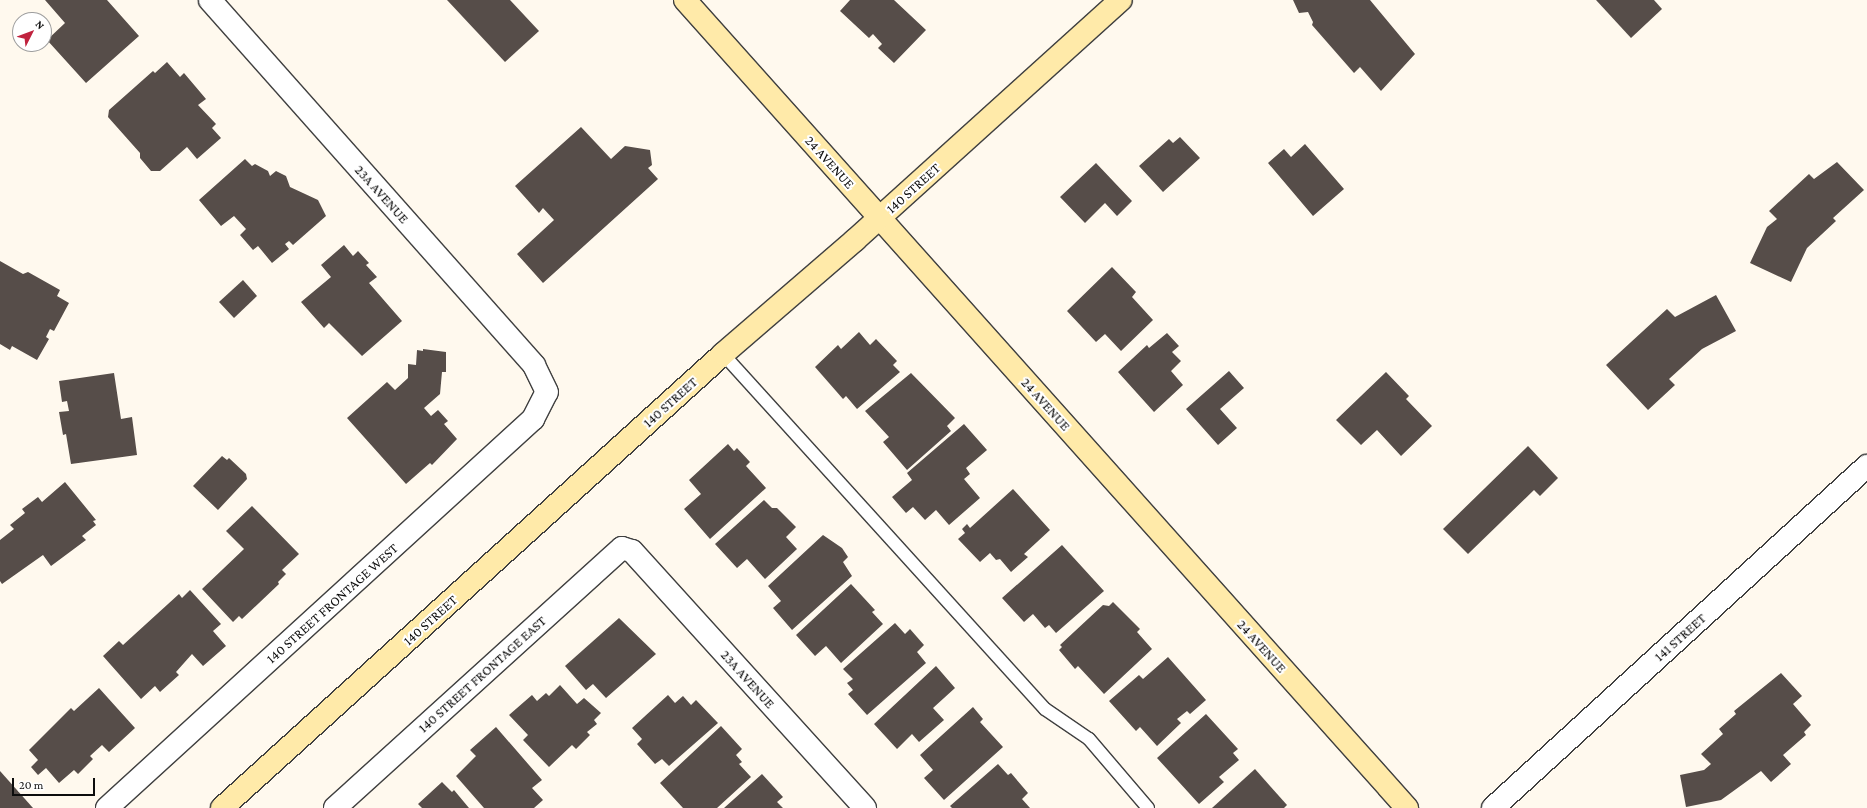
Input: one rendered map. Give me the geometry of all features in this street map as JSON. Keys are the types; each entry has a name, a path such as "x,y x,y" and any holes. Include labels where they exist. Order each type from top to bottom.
{"main road":[{"name":"24 AVENUE","path":"685,0 1407,808"},
{"name":"140 STREET","path":"222,808 723,354 880,218 1121,0"}],"street":[{"name":"23A AVENUE","path":"210,0 534,365 547,392"},
{"name":"140 STREET FRONTAGE WEST","path":"108,808 533,419 547,392"},
{"name":"141 STREET","path":"1493,808 1867,466"},
{"name":"140 STREET FRONTAGE EAST","path":"335,808 622,548 632,551"},
{"name":"23A AVENUE","path":"632,551 865,808"}],"lane":[{"path":"723,354 1045,709 1089,739 1148,808"}],"building":[{"path":"45,0 107,0 139,36 86,83 52,46 52,35 65,23"},
{"path":"447,0 510,0 539,31 505,62"},
{"path":"850,0 894,0 926,30 894,63 878,48 882,44 873,34 869,38 840,11"},
{"path":"1293,0 1370,0 1415,54 1381,91 1360,67 1354,73 1312,25 1313,22 1308,12 1299,13"},
{"path":"1596,0 1654,0 1662,9 1631,38"},
{"path":"167,62 180,77 184,73 206,99 198,105 216,124 212,128 221,138 197,159 187,147 160,171 151,171 140,158 140,153 108,117 109,110 153,71 155,73"},
{"path":"581,127 611,159 625,146 650,150 652,165 648,168 658,179 543,283 517,254 554,220 543,208 539,213 515,186"},
{"path":"1180,137 1200,158 1163,192 1139,166 1169,139 1173,143"},
{"path":"1305,144 1344,189 1313,216 1268,163 1284,149 1291,157"},
{"path":"245,159 252,166 255,164 268,171 270,176 276,171 286,176 290,187 318,200 326,216 293,245 289,241 285,244 289,249 272,263 258,246 253,250 240,235 246,229 234,216 221,226 199,200"},
{"path":"1837,162 1864,190 1833,218 1836,221 1807,248 1791,282 1750,263 1767,227 1777,219 1769,211 1809,174 1814,179"},
{"path":"1096,163 1132,201 1117,216 1105,203 1085,223 1060,197"},
{"path":"344,245 353,256 358,251 369,263 366,265 377,277 369,283 402,321 362,356 329,323 324,328 301,302 331,277 321,265"},
{"path":"0,261 23,274 28,272 60,290 57,296 69,303 54,331 50,329 46,337 49,339 37,360 12,346 10,350 0,344"},
{"path":"1112,267 1136,292 1132,297 1153,320 1121,351 1105,334 1096,342 1067,311"},
{"path":"243,280 257,296 234,318 219,302"},
{"path":"1716,295 1736,331 1702,349 1669,379 1675,385 1648,410 1606,365 1667,309 1675,317"},
{"path":"859,332 870,345 876,339 897,361 893,365 900,372 857,409 846,396 843,399 815,367 838,345 841,349"},
{"path":"1167,333 1179,346 1172,352 1181,361 1171,371 1183,385 1154,412 1118,372 1147,345 1149,348"},
{"path":"423,349 446,352 446,372 442,372 440,394 424,408 431,416 438,410 448,421 444,424 457,439 432,465 430,463 406,484 347,418 387,382 395,390 408,378 408,364 416,365 417,350 423,351"},
{"path":"1229,371 1244,388 1220,409 1237,428 1218,445 1186,409"},
{"path":"1386,372 1409,396 1406,399 1432,426 1401,456 1377,430 1361,445 1336,420"},
{"path":"114,373 121,419 132,417 137,455 71,464 66,434 63,435 59,412 69,411 67,401 62,402 59,381"},
{"path":"911,373 955,418 947,426 951,431 907,470 883,442 889,437 865,411"},
{"path":"964,424 987,450 966,468 970,474 964,479 980,498 949,525 936,510 925,520 913,507 906,513 892,497 912,480 907,473"},
{"path":"728,444 734,451 737,448 750,462 746,466 766,488 710,539 684,509 701,494 689,480"},
{"path":"1528,446 1558,478 1540,496 1534,490 1468,554 1443,529"},
{"path":"222,456 227,460 229,458 246,474 247,479 218,510 193,486"},
{"path":"65,482 96,520 93,521 96,525 82,536 86,540 51,566 43,555 2,584 0,581 0,540 14,529 10,525 25,513 22,509 38,497 42,502"},
{"path":"1013,489 1050,530 1024,554 1028,557 1011,572 1000,559 996,560 990,553 980,562 958,539 965,533 962,529 967,524 970,528"},
{"path":"764,500 772,508 777,508 796,527 786,537 797,549 765,579 747,559 737,568 715,544"},
{"path":"252,506 299,554 282,570 286,574 278,582 279,584 242,619 239,616 233,622 202,589 244,549 226,531"},
{"path":"823,535 842,548 848,557 843,562 852,576 792,630 773,608 781,601 768,586"},
{"path":"1062,545 1104,591 1056,633 1049,625 1045,628 1033,614 1024,622 1002,598"},
{"path":"851,584 875,610 872,612 883,624 841,663 826,646 815,656 796,635"},
{"path":"190,590 221,624 213,631 226,646 203,666 192,654 176,672 179,675 160,692 155,686 141,699 103,656 119,641 123,645 179,594 182,598"},
{"path":"1113,602 1140,629 1137,632 1152,649 1104,694 1078,666 1075,669 1059,650 1062,647 1060,645 1103,605 1109,606"},
{"path":"619,618 656,654 606,698 593,684 586,690 565,666"},
{"path":"895,623 905,634 910,629 924,645 917,652 926,663 867,715 848,694 853,690 847,683 853,679 843,669"},
{"path":"1168,657 1206,700 1190,714 1187,711 1177,719 1181,723 1157,746 1140,727 1136,731 1109,701 1139,675 1143,679"},
{"path":"936,666 955,688 933,708 944,720 919,742 912,734 897,749 874,724"},
{"path":"1781,673 1802,696 1793,704 1811,725 1804,732 1806,735 1783,755 1791,764 1771,782 1761,771 1721,800 1686,807 1680,775 1704,770 1711,764 1701,754 1723,734 1719,729 1736,714 1734,711"},
{"path":"560,685 577,704 584,698 601,713 594,720 597,724 587,732 590,735 576,749 572,745 549,767 523,740 528,735 509,715 532,695 537,701 546,693 549,696"},
{"path":"99,688 135,728 109,752 102,745 90,756 93,759 78,774 74,770 59,783 46,768 38,775 31,767 38,760 29,750 71,708 74,711"},
{"path":"668,695 675,703 683,696 691,705 696,700 718,723 669,766 662,759 655,764 637,744 642,739 632,728"},
{"path":"973,707 983,719 980,722 1003,747 944,800 924,778 933,770 920,755"},
{"path":"1206,714 1238,749 1233,753 1239,760 1219,777 1224,782 1199,804 1157,758"},
{"path":"721,726 742,749 736,755 742,762 739,764 751,777 717,808 683,808 660,783"},
{"path":"496,727 542,780 532,788 543,800 534,808 484,808 456,776 476,756 470,750"},
{"path":"998,764 1008,775 1011,773 1028,793 1022,799 1030,808 952,808 950,806"},
{"path":"1255,769 1287,805 1284,808 1212,808"},
{"path":"0,771 33,808 0,808"},
{"path":"762,774 783,797 777,802 783,808 724,808"},
{"path":"442,782 452,792 454,790 469,808 422,808 418,804"}]}
